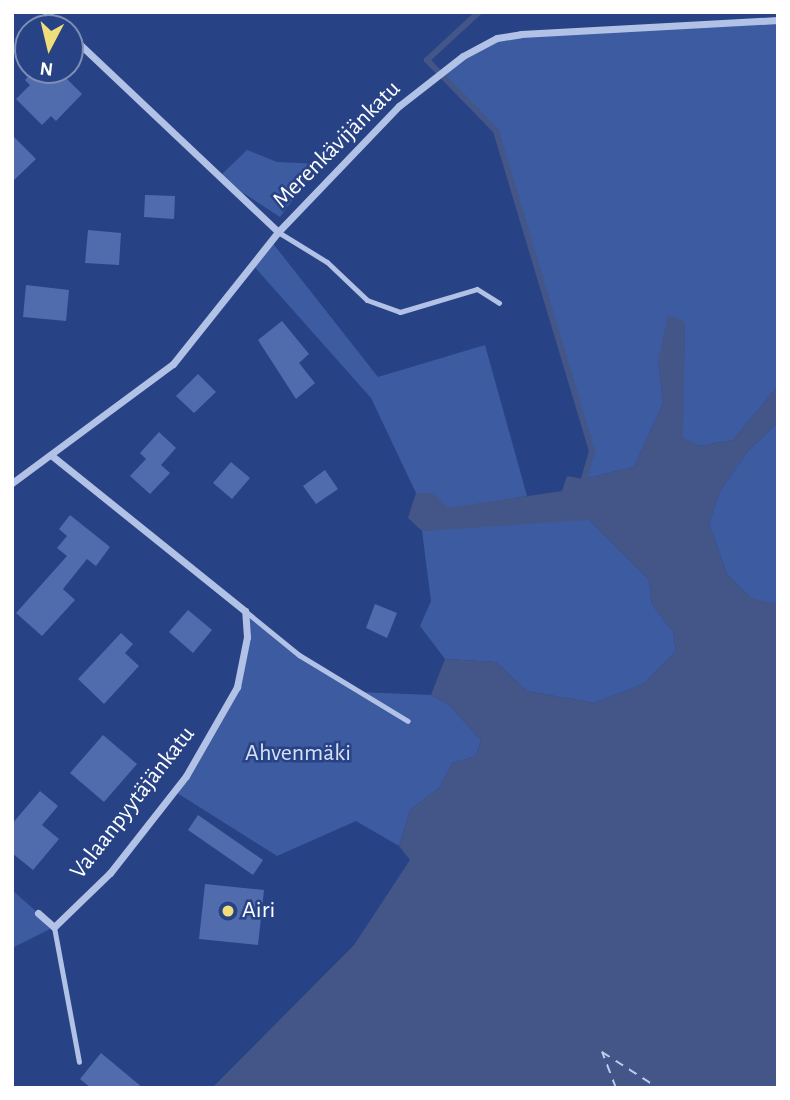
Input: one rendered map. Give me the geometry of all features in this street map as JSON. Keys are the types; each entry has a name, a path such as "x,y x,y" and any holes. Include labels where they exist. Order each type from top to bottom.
{"street":[{"name":"Merenkävijänkatu","path":"12,484 173,364 278,232 399,106 489,41 643,24 778,20"},
{"path":"84,48 278,232"},
{"path":"51,455 245,611"},
{"name":"Valaanpyytäjänkatu","path":"54,927 110,873 186,776 221,720 244,659 245,611"},
{"path":"38,913 54,927"}],"lane":[{"path":"278,232 327,262 367,300 400,312 477,289 499,303"},
{"path":"245,611 299,655 408,720"},
{"path":"54,927 79,1062"}],"green space":[{"path":"778,21 778,386 733,440 700,446 682,438 685,322 658,360 663,403 634,467 584,479 592,450 496,131 440,74 497,38"},
{"path":"247,150 277,162 319,164 280,217 219,177"},
{"path":"271,241 378,377 485,345 527,496 448,509 433,494 416,493 371,398 253,265"},
{"path":"778,422 778,604 774,605 751,598 727,574 709,523 720,491 748,451"},
{"path":"533,520 589,520 649,580 652,604 673,632 676,651 643,684 594,703 527,691 496,662 445,659 420,626 431,601 422,531"},
{"name":"Ahvenmäki","path":"245,611 299,655 359,692 431,695 449,705 481,740 476,756 452,763 440,787 410,810 399,846 356,821 277,856 174,791 221,720 244,659"},
{"path":"12,890 54,927 12,948"}],"shaded area":[{"path":"668,315 685,322 683,438 700,446 733,440 778,386 778,422 748,451 720,491 709,523 727,574 751,598 778,604 778,1088 212,1088 354,945 410,860 399,846 410,810 440,787 452,763 476,756 481,740 449,705 431,695 445,659 496,662 527,691 594,703 643,684 676,651 673,632 652,604 649,580 589,520 422,531 408,518 416,493 433,493 448,508 562,491 567,476 584,479 634,467 663,403 658,360"}],"building":[{"path":"72,84 82,94 56,121 51,116 42,125 16,99 30,85"},
{"path":"12,135 36,159 12,182"},
{"path":"145,195 175,196 174,219 144,217"},
{"path":"88,230 121,233 119,265 85,263"},
{"path":"26,285 69,290 66,321 23,317"},
{"path":"282,321 309,354 299,363 315,383 296,399 258,340"},
{"path":"198,374 216,392 194,413 176,396"},
{"path":"159,432 176,448 161,465 170,473 150,494 130,476 146,459 140,453"},
{"path":"231,462 250,478 232,499 213,483"},
{"path":"325,470 338,489 316,504 303,486"},
{"path":"70,515 110,547 96,566 87,559 63,589 75,600 42,636 16,613 67,556 57,548 67,536 59,529"},
{"path":"375,604 397,613 387,638 366,628"},
{"path":"188,610 212,630 193,653 169,632"},
{"path":"121,633 133,644 125,653 139,666 104,704 78,679"},
{"path":"103,735 137,764 104,802 70,773"},
{"path":"40,791 58,806 42,825 59,839 33,870 12,853 12,824"},
{"path":"198,815 263,860 253,875 188,830"},
{"path":"205,884 264,890 258,945 199,939"},
{"path":"101,1053 143,1088 91,1088 80,1079"}],"waterway":[{"path":"479,12 427,60 496,131 592,451 584,479"}],"ferry route":[{"path":"616,1088 602,1052 658,1088"}],"place":[{"name":"Airi","path":"228,911"}]}
